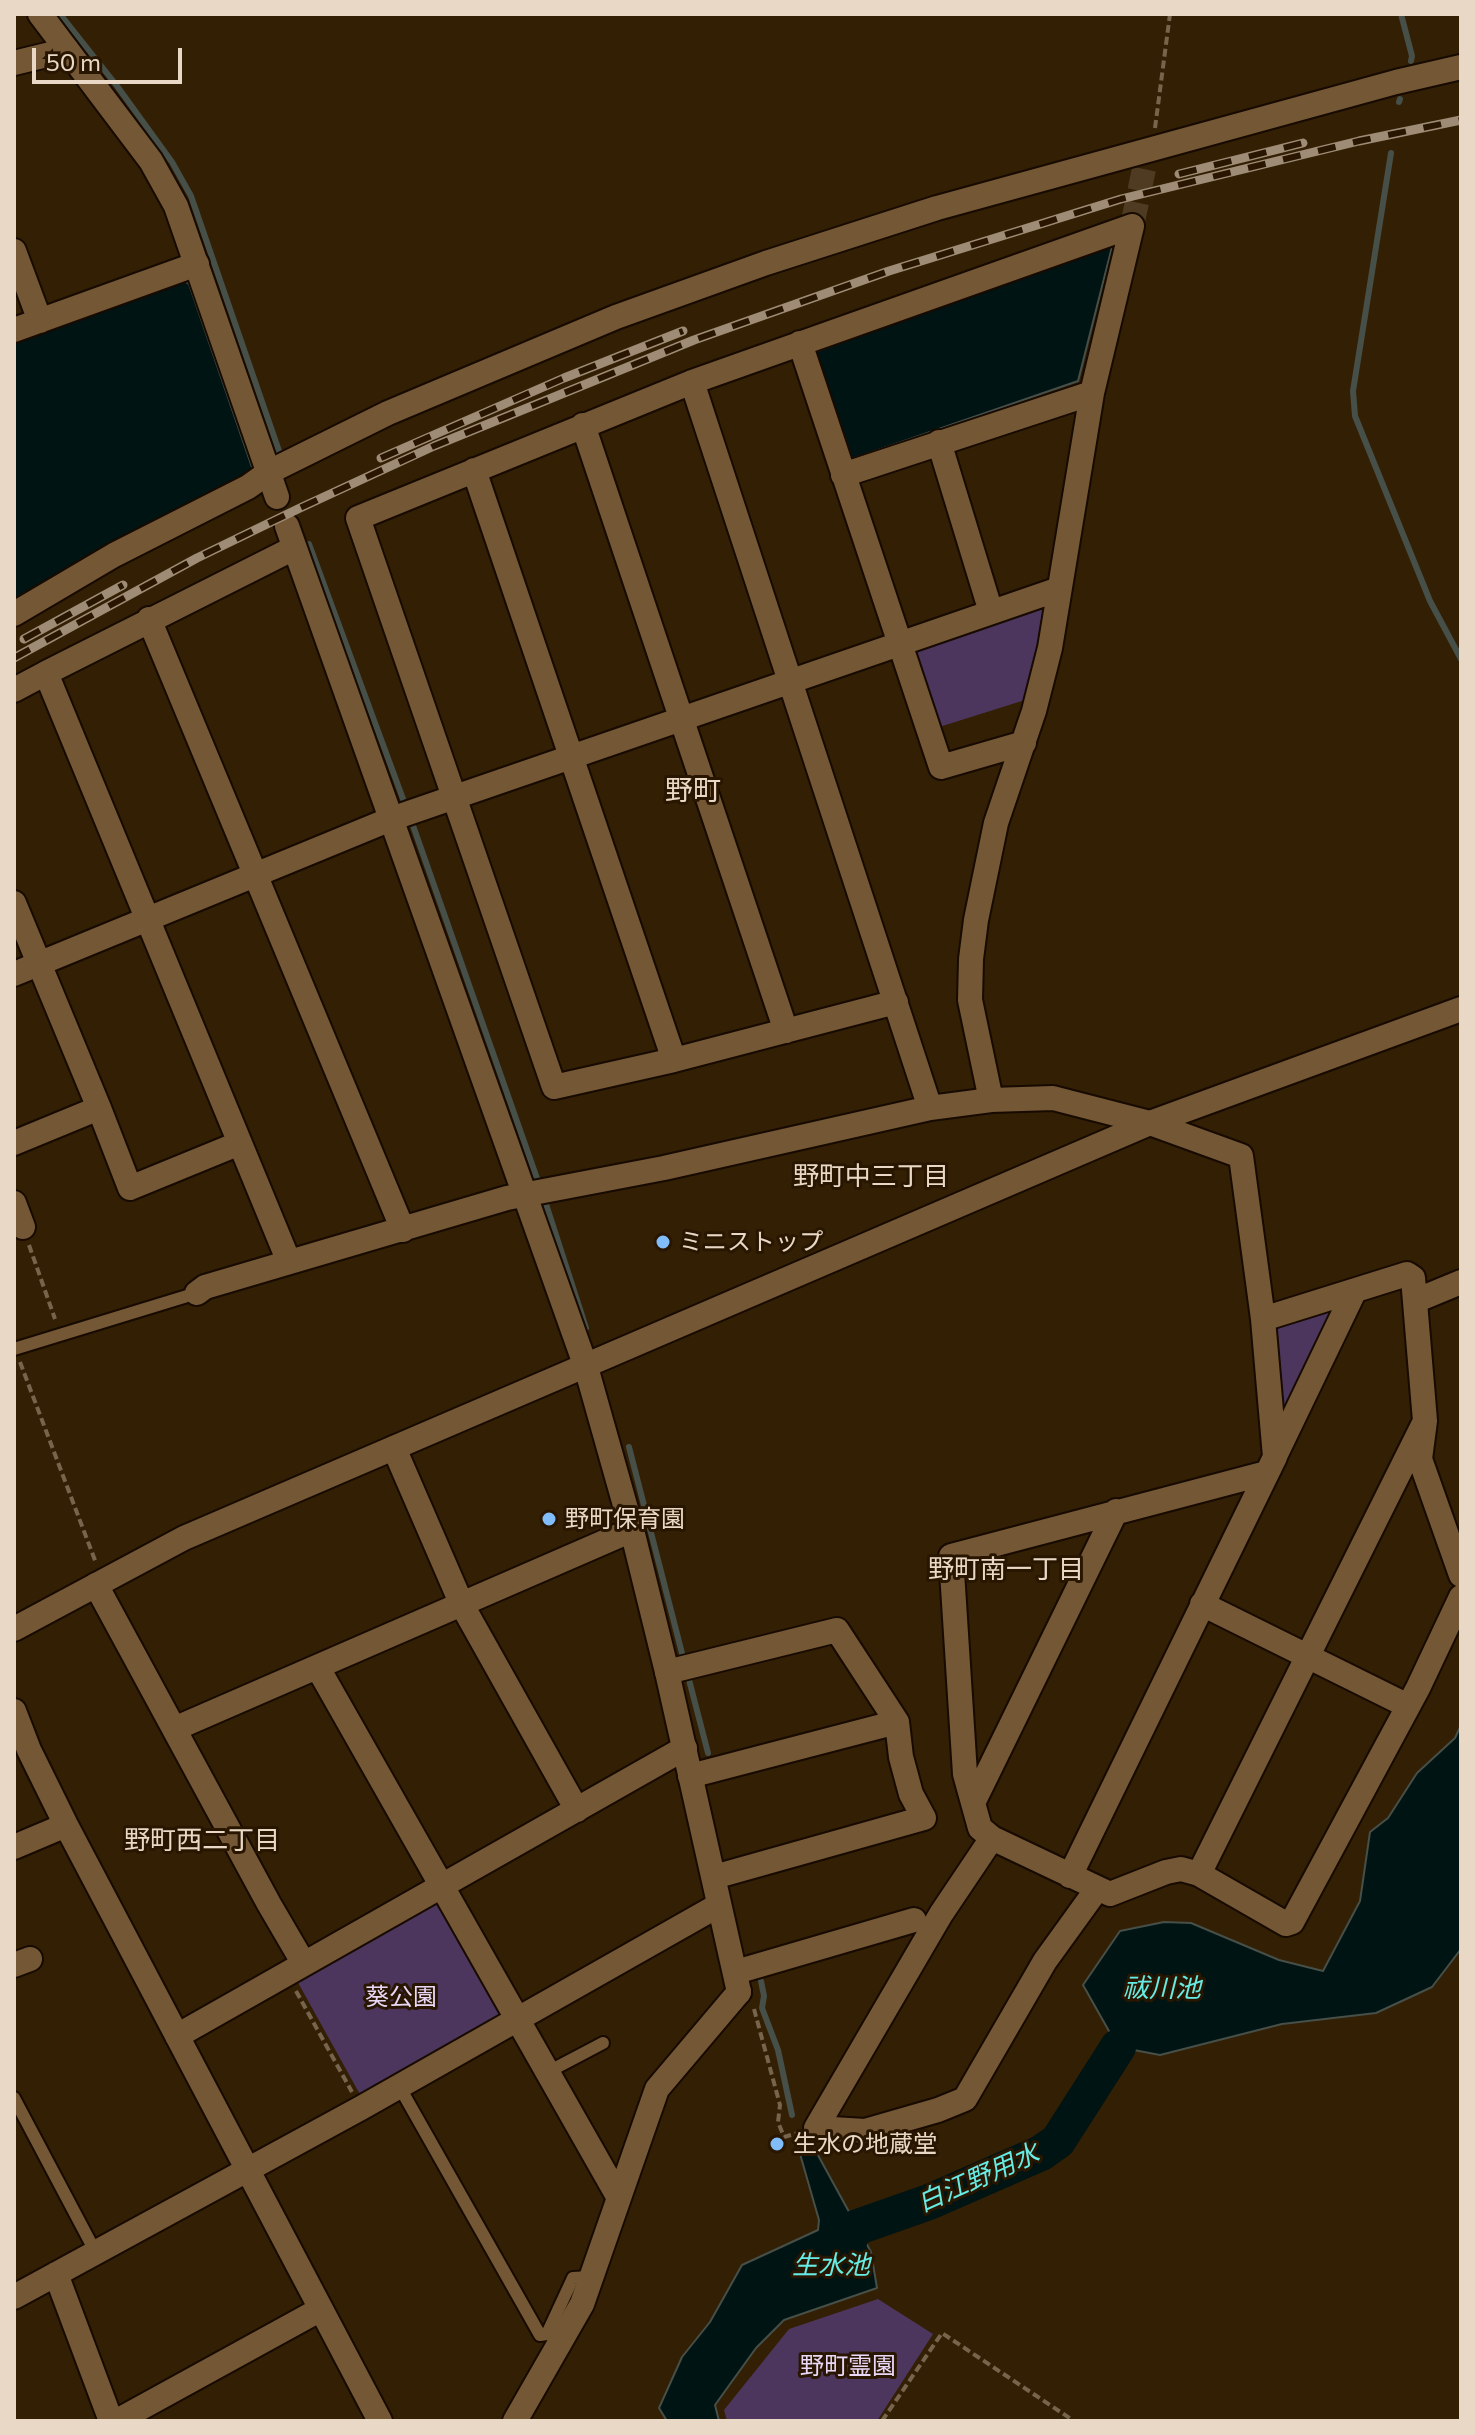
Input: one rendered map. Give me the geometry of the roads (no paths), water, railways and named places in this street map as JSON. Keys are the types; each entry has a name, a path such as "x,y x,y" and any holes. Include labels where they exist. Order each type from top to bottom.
{"street":[{"path":"40,14 151,161 176,206 277,497"},
{"path":"14,63 67,50"},
{"path":"14,614 114,555 388,413 616,317 766,263 937,208 1396,82 1461,67"},
{"path":"896,1002 674,1060 554,1087 358,518 692,382 1132,226 1092,393 1050,648 1024,743 996,823 976,920 970,1000 991,1100"},
{"path":"14,251 40,321"},
{"path":"14,330 197,264"},
{"path":"800,343 941,767 1024,743"},
{"path":"692,382 930,1108"},
{"path":"843,475 1092,393"},
{"path":"583,425 786,1031"},
{"path":"939,442 991,612"},
{"path":"474,470 674,1060"},
{"path":"14,690 149,619 290,537 402,816 537,1193 670,1671 690,1776 738,1982"},
{"path":"14,974 402,816 1059,589"},
{"path":"149,619 403,1230"},
{"path":"46,673 289,1262"},
{"path":"14,903 130,1188 240,1143"},
{"path":"14,1629 184,1538 1150,1123 1461,1009"},
{"path":"197,1293 205,1287 507,1198 664,1168 930,1108 991,1100 1053,1098 1150,1123 1241,1156 1263,1319 1270,1465"},
{"path":"14,1143 99,1108"},
{"path":"14,1203 23,1227"},
{"path":"1263,1319 1407,1274 1413,1278 1425,1421 1420,1459 1461,1575"},
{"path":"1415,1301 1461,1282"},
{"path":"1070,1876 1354,1292"},
{"path":"1199,1874 1425,1421"},
{"path":"394,1448 462,1605 577,1810"},
{"path":"1270,1465 951,1556 965,1774 980,1828 992,1838 1110,1894 1181,1869 1199,1874 1286,1924 1292,1922 1408,1706 1461,1597"},
{"path":"973,1803 1116,1511"},
{"path":"174,1729 632,1530"},
{"path":"100,1583 295,1969"},
{"path":"1202,1604 1408,1706"},
{"path":"670,1671 837,1630 897,1722 908,1782 924,1818 714,1877"},
{"path":"318,1668 619,2198"},
{"path":"14,1711 29,1750 66,1825 380,2421"},
{"path":"690,1776 897,1722"},
{"path":"177,2036 685,1748"},
{"path":"14,1847 66,1825"},
{"path":"992,1838 941,1914 816,2128 865,2131 965,2099 1045,1961 1097,1889"},
{"path":"14,2297 361,2108 719,1905"},
{"path":"515,2421 562,2343 593,2277 657,2089 738,1982 914,1920"},
{"path":"56,2274 114,2421 321,2309"}],"lane":[{"path":"15,1348 197,1293"},
{"path":"546,2073 603,2043"},
{"path":"399,2086 540,2335 547,2334 573,2278 593,2277"},
{"path":"14,2098 96,2253"}],"water":[{"path":"1113,243 1078,381 852,459 815,352"},
{"path":"182,280 189,284 254,473 14,606 14,343"},
{"name":"祓川池","path":"1461,1725 1461,1949 1432,1987 1376,2013 1282,2024 1160,2055 1118,2047 1083,1985 1120,1931 1164,1922 1191,1923 1279,1960 1323,1971 1360,1901 1370,1832 1388,1818 1417,1773 1455,1738"},
{"name":"生水池","path":"808,2137 871,2252 877,2288 784,2320 756,2348 715,2405 719,2421 667,2421 659,2408 682,2357 710,2322 742,2265 818,2230 819,2220 796,2140"}],"waterway":[{"path":"60,14 172,162 191,196 279,451"},
{"path":"1401,14 1411,61"},
{"path":"1391,153 1353,391 1355,416 1430,601 1461,659"},
{"path":"309,544 406,807"},
{"path":"410,817 540,1187"},
{"path":"544,1198 586,1328"},
{"path":"629,1447 684,1661"},
{"path":"687,1672 708,1753"},
{"path":"761,1981 764,1996 762,2008 778,2050 792,2115"},
{"name":"白江野用水","path":"836,2268 855,2228 929,2202 1041,2153 1058,2141 1118,2047"}],"tunnel":[{"path":"1132,226 1144,169"}],"railway":[{"path":"14,658 197,558 300,508 434,446 694,340 889,271 1121,199 1359,141 1461,120"},
{"path":"1179,174 1303,143"},
{"path":"381,458 564,378 683,331"},
{"path":"24,639 123,585"}],"place":[{"name":"ミニストップ","path":"663,1242"},
{"name":"野町保育園","path":"549,1519"},
{"name":"生水の地蔵堂","path":"777,2144"}],"district":[{"name":"野町","path":"693,791"},
{"name":"野町中三丁目","path":"871,1176"},
{"name":"野町南一丁目","path":"1006,1569"},
{"name":"野町西二丁目","path":"202,1840"}],"park label":[{"name":"葵公園","path":"401,1997"},
{"name":"野町霊園","path":"848,2366"}]}
